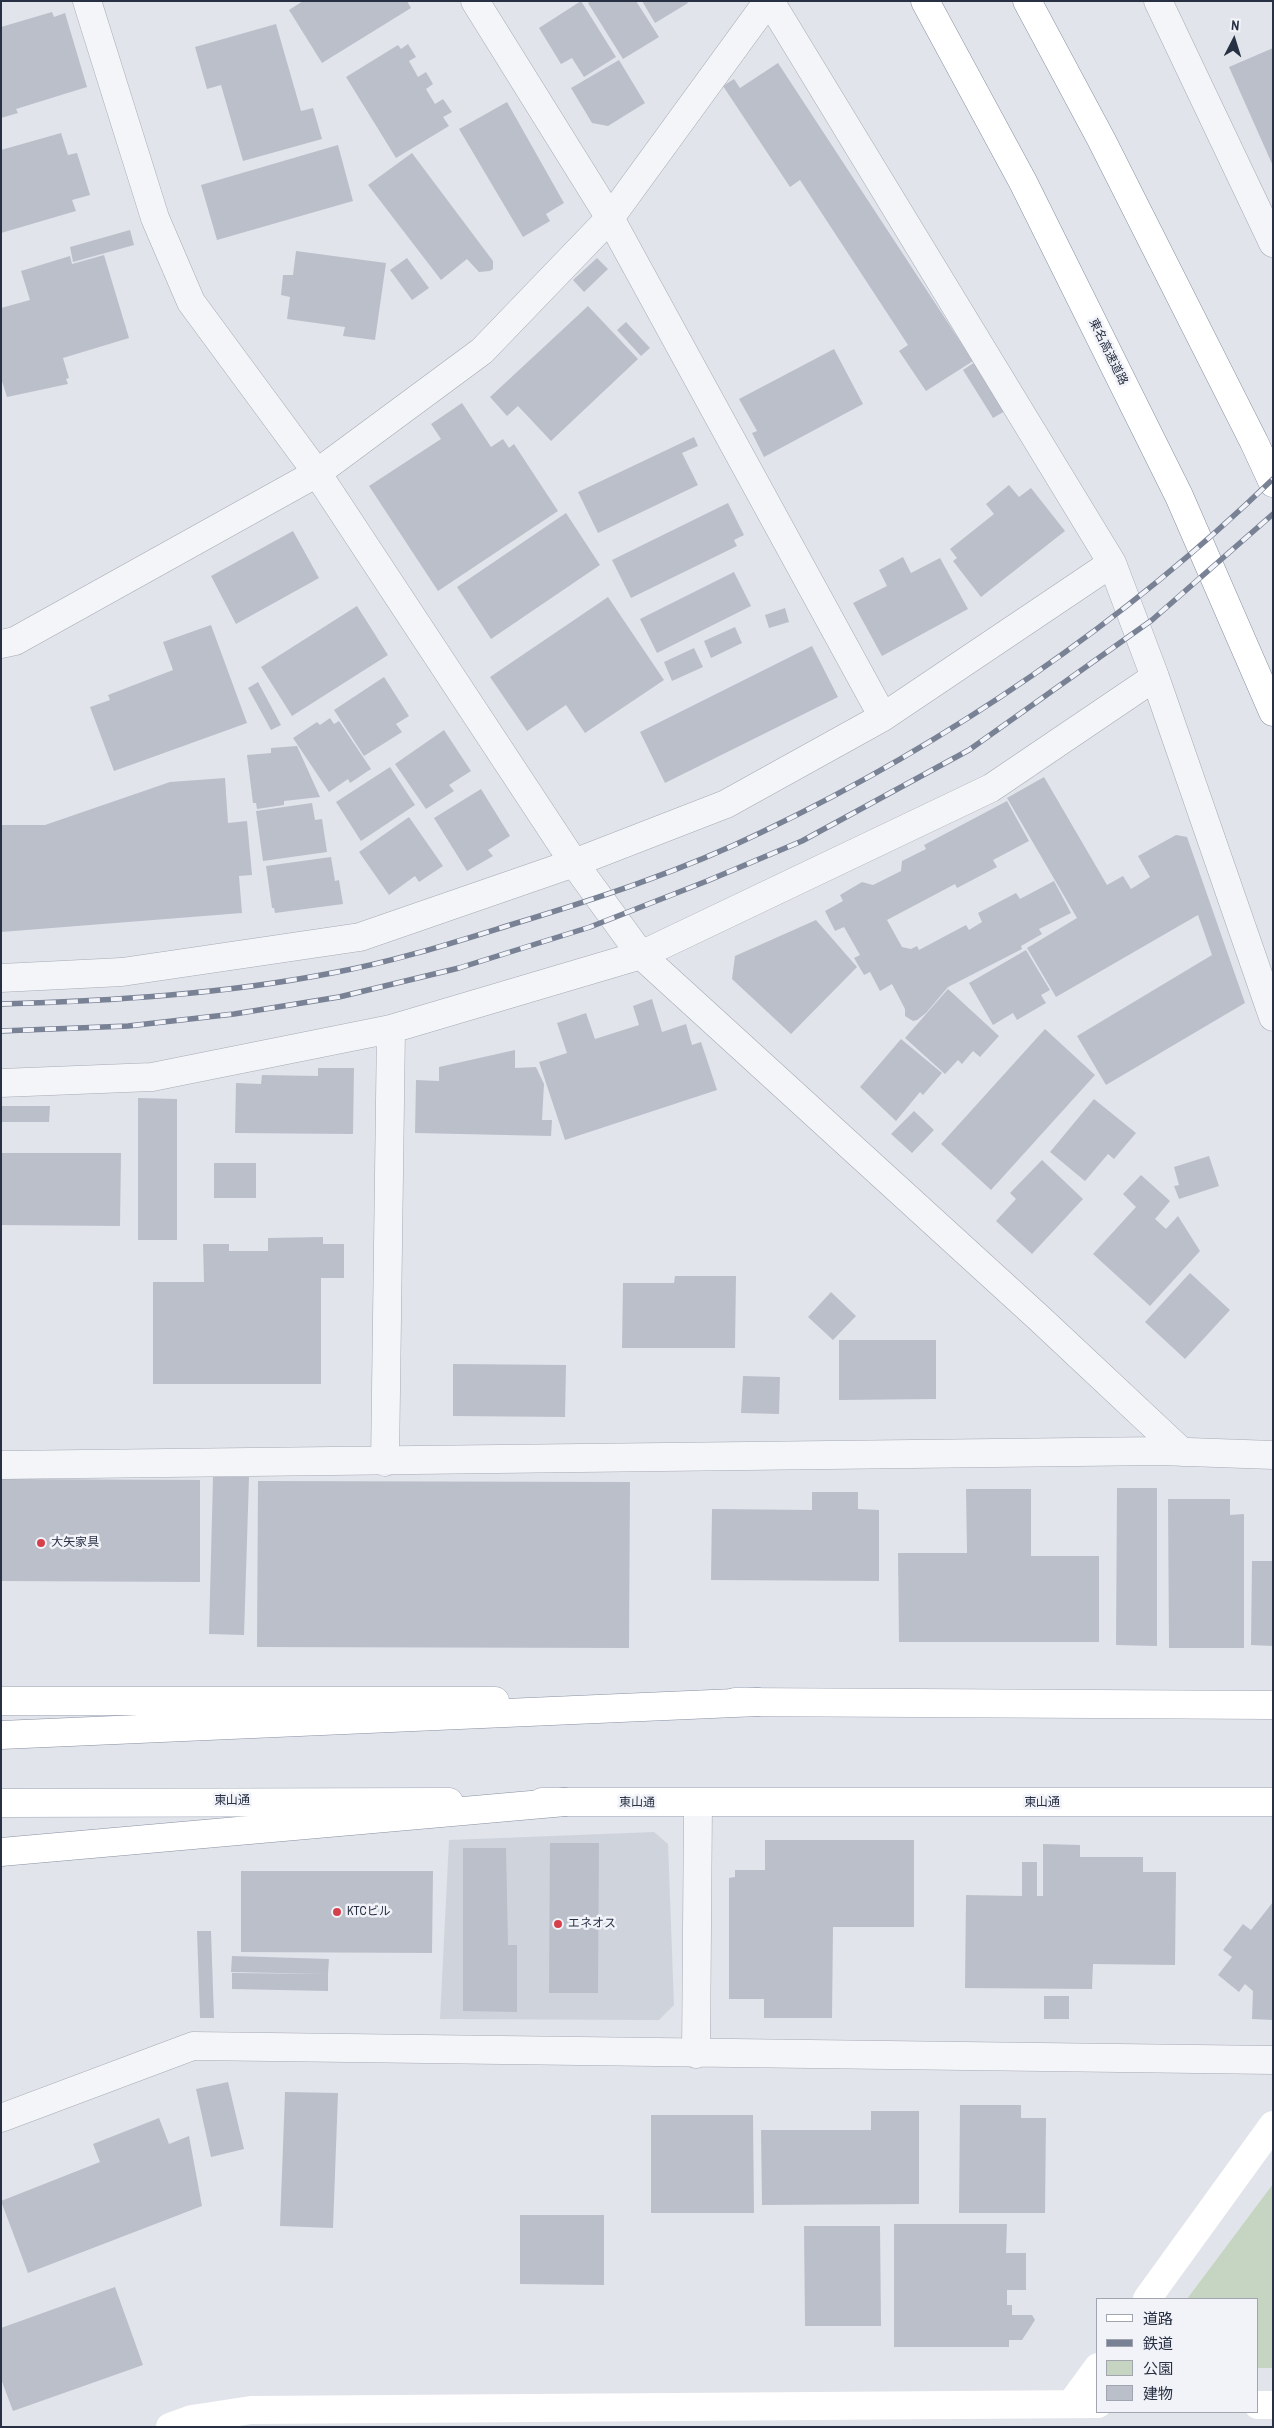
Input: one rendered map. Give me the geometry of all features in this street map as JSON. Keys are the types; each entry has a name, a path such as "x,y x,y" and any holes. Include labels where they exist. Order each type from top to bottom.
{"main road":[{"name":"東名高速道路","path":"925,1 1023,182 1179,496 1273,712"},
{"path":"1027,1 1102,138 1273,483"},
{"path":"1,1701 1273,1705"},
{"path":"1,1735 758,1702"},
{"path":"1,1852 565,1802"},
{"name":"東山通","path":"1,1803 565,1802 698,1804 1273,1802"},
{"path":"1148,2298 1273,2125"},
{"path":"170,2427 192,2418 251,2410 1085,2404 1096,2373"},
{"path":"1259,2405 1273,2405"}],"street":[{"path":"87,1 155,218 190,302 317,473 574,863 641,955 1039,1318 1182,1452"},
{"path":"475,1 610,218 883,717"},
{"path":"1,644 15,641 317,473 482,351 610,218 769,1 1112,563 1155,677 1273,1017"},
{"path":"1158,1 1273,243"},
{"path":"1,978 122,972 360,937 574,863 726,804 883,717 1112,563"},
{"path":"1,1083 152,1077 391,1030 641,955 991,788 1155,677"},
{"path":"385,1462 391,1030"},
{"path":"1,1465 1182,1452 1273,1455"},
{"path":"696,2054 698,1804"},
{"path":"1,2118 193,2046 1273,2060"}],"shaded area":[{"name":"エネオス","path":"654,1832 668,1844 674,2005 659,2020 440,2019 449,1840"}],"green space":[{"path":"1273,2184 1273,2368 1259,2368 1259,2298 1188,2298"}],"building":[{"path":"303,1 407,1 411,8 322,63 289,10"},
{"path":"581,1 616,57 584,77 572,58 561,64 539,28"},
{"path":"591,1 636,1 659,37 623,59 588,3"},
{"path":"642,1 687,1 688,3 655,23"},
{"path":"52,12 54,17 65,13 87,87 16,109 18,113 1,118 1,27"},
{"path":"276,24 301,111 313,108 322,139 243,161 221,85 207,89 195,47"},
{"path":"408,44 416,57 409,61 418,77 426,72 433,84 426,89 435,104 443,99 452,112 443,117 449,126 396,158 346,77 398,45 401,49"},
{"path":"1273,48 1273,166 1229,67"},
{"path":"619,60 645,103 608,126 592,123 571,88"},
{"path":"778,63 973,361 926,391 899,351 908,345 800,180 790,187 723,86 734,79 740,88"},
{"path":"507,102 564,203 546,214 550,221 523,237 459,129"},
{"path":"61,133 68,155 77,153 90,195 72,200 76,211 1,233 1,150"},
{"path":"338,145 353,201 217,240 201,185"},
{"path":"412,153 493,261 493,269 479,272 467,259 441,280 368,185"},
{"path":"130,230 134,245 73,262 70,247"},
{"path":"296,251 386,263 375,340 343,336 345,327 287,319 290,297 281,295 283,275 293,275"},
{"path":"104,255 129,338 63,358 69,378 66,379 68,384 7,397 1,378 1,308 30,300 21,271 70,256 72,264"},
{"path":"407,258 429,288 412,300 390,270"},
{"path":"597,258 608,269 584,292 573,280"},
{"path":"588,306 638,359 551,441 518,406 507,416 490,397"},
{"path":"626,322 650,348 641,356 617,330"},
{"path":"834,349 863,404 764,457 752,433 757,431 739,399"},
{"path":"975,362 1005,411 993,418 963,370"},
{"path":"462,403 491,447 503,439 509,448 514,444 558,511 438,591 369,486 441,439 431,424"},
{"path":"694,437 698,446 682,453 698,485 598,533 578,492"},
{"path":"1009,485 1019,497 1031,488 1065,531 981,597 953,561 957,558 950,549 994,514 986,504"},
{"path":"728,503 744,535 734,540 737,546 631,598 612,560"},
{"path":"566,513 600,565 491,639 457,587"},
{"path":"293,531 319,578 236,624 211,576"},
{"path":"903,557 911,573 940,558 968,609 882,656 853,603 887,586 879,570"},
{"path":"734,572 751,606 657,653 640,619"},
{"path":"608,597 664,680 585,733 566,705 527,731 490,677"},
{"path":"357,606 388,655 292,716 261,667"},
{"path":"785,608 789,622 769,628 765,615"},
{"path":"211,625 247,723 114,771 90,707 110,700 108,695 173,670 163,642"},
{"path":"735,627 742,643 711,658 704,641"},
{"path":"812,646 838,697 665,783 640,732"},
{"path":"694,648 703,667 672,681 664,662"},
{"path":"384,677 409,716 396,724 402,732 364,756 334,710"},
{"path":"258,682 281,725 271,730 248,688"},
{"path":"330,718 334,724 339,721 371,769 350,783 348,779 329,792 293,738 317,722 320,725"},
{"path":"444,730 471,771 449,785 454,791 426,809 395,764"},
{"path":"297,746 320,797 284,801 284,805 257,809 256,803 253,803 247,755 271,753 271,748"},
{"path":"390,767 415,805 361,841 336,802"},
{"path":"1044,777 1107,885 1123,876 1131,889 1150,877 1138,856 1176,835 1187,837 1245,1003 1106,1085 1077,1036 1212,955 1198,915 1056,997 1027,948 1077,918 1007,798"},
{"path":"225,778 228,823 247,821 252,875 239,876 242,913 1,932 1,825 45,825 170,782"},
{"path":"481,789 510,836 488,850 493,856 467,871 434,818"},
{"path":"1007,801 1029,841 993,860 997,867 957,888 955,884 887,920 902,947 911,949 917,946 919,950 966,925 969,930 982,922 978,913 1016,893 1020,899 1054,881 1071,913 1039,929 1042,934 1021,946 1022,949 948,987 926,1013 913,1021 905,1016 905,1009 892,984 880,991 870,972 864,975 854,958 860,955 844,927 835,931 825,911 843,901 840,895 862,882 873,885 901,871 902,861 926,849 924,845"},
{"path":"312,803 315,820 322,819 327,852 263,861 256,811"},
{"path":"409,817 443,866 419,882 415,876 389,895 359,852"},
{"path":"331,857 335,881 339,880 343,904 275,913 274,908 272,908 266,866"},
{"path":"816,920 857,967 791,1034 732,979 735,956"},
{"path":"1026,950 1050,990 1041,995 1046,1003 1017,1020 1013,1013 993,1025 969,983"},
{"path":"948,989 999,1036 980,1057 973,1051 962,1064 958,1060 945,1074 905,1038"},
{"path":"652,999 662,1032 686,1024 692,1045 701,1042 717,1090 565,1140 539,1062 567,1053 557,1023 586,1013 595,1039 639,1025 633,1006"},
{"path":"1045,1029 1095,1075 991,1190 941,1144"},
{"path":"901,1039 942,1073 923,1095 920,1092 896,1121 860,1087"},
{"path":"515,1050 515,1068 536,1067 544,1084 542,1120 552,1120 551,1136 415,1133 416,1080 439,1081 439,1067"},
{"path":"318,1068 354,1068 353,1134 235,1133 236,1083 261,1084 262,1075 318,1076"},
{"path":"138,1098 177,1099 177,1240 138,1240"},
{"path":"1094,1099 1136,1133 1114,1159 1108,1154 1085,1181 1050,1152"},
{"path":"1,1106 50,1106 49,1122 1,1122"},
{"path":"914,1111 934,1130 912,1153 891,1134"},
{"path":"1,1153 121,1153 120,1226 1,1225"},
{"path":"1209,1156 1219,1186 1179,1199 1174,1186 1179,1185 1174,1167"},
{"path":"1042,1160 1083,1199 1032,1254 996,1221 1016,1199 1010,1193"},
{"path":"214,1163 256,1163 256,1198 214,1198"},
{"path":"1141,1175 1170,1201 1155,1219 1166,1229 1178,1216 1200,1251 1150,1306 1093,1254 1136,1207 1123,1194"},
{"path":"323,1237 323,1244 344,1244 344,1278 321,1278 321,1384 153,1384 153,1282 204,1282 203,1244 229,1244 229,1251 268,1251 268,1238"},
{"path":"1190,1273 1230,1310 1185,1359 1145,1322"},
{"path":"675,1276 736,1276 735,1348 622,1348 623,1283 674,1283"},
{"path":"831,1292 856,1316 833,1340 808,1317"},
{"path":"839,1340 936,1340 936,1399 839,1400"},
{"path":"453,1364 566,1365 565,1417 453,1416"},
{"path":"743,1376 780,1377 779,1414 741,1413"},
{"path":"213,1477 249,1477 244,1635 209,1634"},
{"path":"1,1479 200,1480 200,1582 1,1581"},
{"path":"258,1481 630,1482 629,1648 257,1647"},
{"path":"1117,1488 1157,1488 1157,1646 1116,1645"},
{"path":"966,1489 1031,1489 1031,1556 1099,1556 1099,1642 899,1642 898,1553 967,1553"},
{"path":"812,1492 858,1492 858,1509 879,1510 879,1581 711,1580 712,1509 812,1510"},
{"path":"1168,1499 1230,1499 1230,1515 1244,1514 1244,1648 1169,1648"},
{"path":"1252,1561 1273,1561 1273,1646 1251,1645"},
{"path":"765,1840 914,1840 914,1927 833,1927 832,2018 764,2018 764,1999 729,1999 729,1878 735,1877 735,1870 765,1870"},
{"path":"550,1843 599,1843 598,1993 549,1993"},
{"path":"1043,1844 1080,1845 1080,1857 1143,1857 1143,1872 1176,1872 1175,1965 1093,1964 1092,1989 965,1988 966,1895 1022,1896 1022,1862 1037,1862 1037,1896 1043,1896"},
{"path":"463,1848 506,1848 508,1945 517,1945 517,2012 463,2011"},
{"name":"KTCビル","path":"241,1871 433,1871 432,1953 241,1952"},
{"path":"1273,1902 1273,2020 1252,2019 1253,1991 1245,1984 1239,1992 1218,1975 1232,1957 1223,1950 1243,1924 1251,1930"},
{"path":"197,1931 211,1931 214,2018 200,2018"},
{"path":"232,1956 329,1959 328,1974 231,1972"},
{"path":"232,1973 328,1974 328,1991 232,1989"},
{"path":"1044,1996 1069,1996 1069,2019 1044,2019"},
{"path":"228,2082 244,2149 211,2157 196,2089"},
{"path":"285,2092 338,2093 333,2228 280,2226"},
{"path":"960,2105 1021,2105 1021,2118 1046,2118 1045,2213 959,2213"},
{"path":"871,2111 919,2111 919,2204 762,2205 761,2130 871,2130"},
{"path":"651,2115 753,2115 754,2213 651,2213"},
{"path":"159,2118 169,2144 189,2136 202,2206 28,2273 1,2201 100,2162 93,2144"},
{"path":"520,2215 604,2215 604,2285 520,2284"},
{"path":"894,2224 1007,2224 1006,2253 1026,2253 1026,2290 1007,2290 1007,2305 1012,2305 1012,2315 1032,2315 1035,2320 1022,2340 1009,2340 1009,2347 894,2347"},
{"path":"804,2226 880,2226 881,2326 805,2326"},
{"path":"115,2287 143,2365 13,2411 1,2379 1,2328"}],"railway":[{"path":"1,1004 84,1001 209,991 355,969 422,952 542,915 670,872 732,846 831,797 900,759 1032,676 1157,582 1216,532 1273,479"},
{"path":"1,1031 128,1026 234,1014 339,997 459,968 590,927 707,881 802,841 969,750 1152,620 1273,514"}],"place":[{"name":"大矢家具","path":"41,1543"},
{"name":"KTCビル","path":"337,1912"},
{"name":"エネオス","path":"558,1924"}]}
